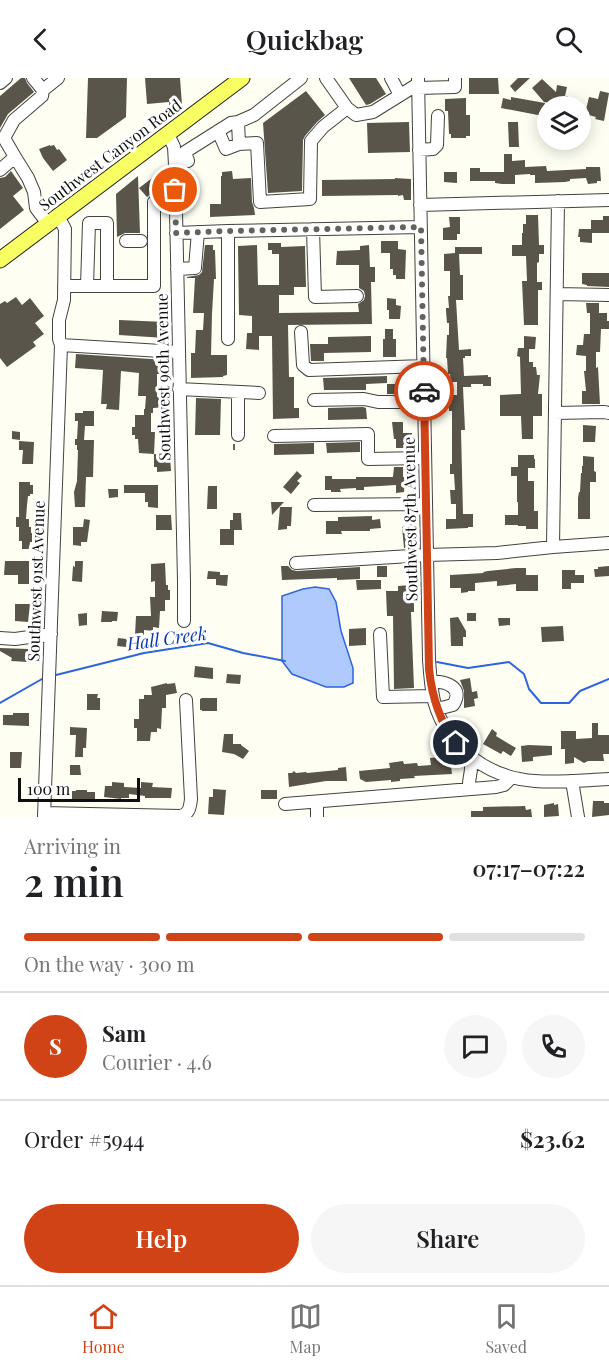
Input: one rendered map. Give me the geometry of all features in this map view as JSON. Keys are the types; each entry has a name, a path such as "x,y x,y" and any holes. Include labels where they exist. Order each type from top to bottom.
{"main road":[{"name":"Southwest Canyon Road","path":"0,260 242,78"}],"street":[{"path":"0,83 6,78"},
{"path":"33,78 43,90"},
{"path":"2,140 14,120 42,96 43,90 58,78"},
{"path":"175,163 190,166 185,152 231,123 254,115 301,78"},
{"path":"326,78 347,108 356,115 373,112 418,83 436,83 455,87 455,78"},
{"path":"391,78 400,95"},
{"name":"Southwest 87th Avenue","path":"418,83 431,682 437,709 452,737 469,756 487,768 512,778"},
{"path":"218,131 226,149 239,144 257,143 260,202 310,199 310,141 347,108"},
{"path":"420,150 433,149 437,145 438,116"},
{"path":"238,122 239,144"},
{"name":"Southwest 90th Avenue","path":"168,134 174,147 175,163 184,621"},
{"name":"Southwest 91st Avenue","path":"2,140 28,178 34,192 36,208 65,229 63,306 59,320 61,345 44,815"},
{"path":"0,170 15,157"},
{"path":"64,286 154,286 154,202 164,194 175,190"},
{"path":"420,205 609,200"},
{"path":"553,547 558,201"},
{"path":"87,286 89,223 107,223 117,240 107,286"},
{"path":"176,233 421,227"},
{"path":"313,229 315,297 357,296"},
{"path":"228,231 228,339"},
{"path":"177,269 195,268 198,232"},
{"path":"117,240 141,240"},
{"path":"557,294 609,295"},
{"path":"302,332 303,365 309,370 424,366"},
{"path":"61,345 178,352"},
{"path":"179,389 259,393"},
{"path":"238,392 238,435"},
{"path":"314,400 364,399 378,402 424,402"},
{"path":"555,413 609,413"},
{"path":"274,436 368,434 368,459 425,458"},
{"path":"314,505 426,504"},
{"path":"296,563 497,553 609,543"},
{"path":"0,638 15,639 51,634"},
{"path":"380,634 382,697 433,696"},
{"path":"431,682 445,682 453,686 456,692 453,705 437,709"},
{"path":"44,815 180,816 187,813 191,799 186,700"},
{"path":"469,756 472,766 470,789"},
{"path":"285,804 501,786 512,778 536,781 609,779"},
{"path":"572,781 578,817"},
{"path":"317,802 317,817"}],"path":[{"path":"42,201 45,198 55,197"}],"water":[{"path":"315,587 329,589 336,602 341,631 353,668 353,683 344,687 326,687 292,674 282,661 282,596"}],"building":[{"path":"21,78 25,78 34,92 8,114 0,128 0,96"},
{"path":"88,78 127,78 126,117 97,138 86,138"},
{"path":"145,78 180,78 182,105 170,112 169,102 147,104"},
{"path":"349,78 376,78 386,94 366,105"},
{"path":"469,78 498,78 499,94 469,94"},
{"path":"518,78 530,78 515,92 510,86"},
{"path":"542,79 556,92 557,85 567,87 565,96 539,96 532,88"},
{"path":"306,91 325,115 303,140 302,191 268,193 263,123"},
{"path":"600,91 609,93 604,121 591,116 591,97 598,99"},
{"path":"511,97 537,102 537,115 501,108 503,98 511,100"},
{"path":"466,98 466,115 470,115 470,136 451,138 448,111 445,111 445,99"},
{"path":"409,122 410,152 368,153 367,123"},
{"path":"508,122 518,122 519,147 509,147"},
{"path":"50,145 59,149 67,160 53,171 39,149"},
{"path":"504,154 512,154 512,161 525,160 525,167 546,166 547,171 600,167 601,181 588,184 586,178 570,179 565,182 535,183 535,175 530,174 515,175 515,184 470,181 470,168 480,168 480,172 504,172"},
{"path":"167,167 167,181 147,197 139,188"},
{"path":"11,171 23,188 13,196 24,210 0,229 0,178 5,177"},
{"path":"232,171 233,179 251,178 255,215 210,217 210,204 221,204 222,172"},
{"path":"444,172 457,172 457,183 444,182"},
{"path":"138,176 140,233 125,233 117,237 116,194"},
{"path":"411,179 411,200 404,200 403,195 322,196 322,180"},
{"path":"526,215 538,215 539,245 544,245 544,254 539,254 537,263 537,282 542,282 542,290 538,290 538,325 524,325 522,281 527,281 526,256 512,256 512,245 522,245"},
{"path":"603,216 609,216 609,233 592,233 592,243 580,242 579,229 591,229 591,220 603,220"},
{"path":"449,217 460,217 460,234 457,234 457,240 443,240 443,228 450,227"},
{"path":"381,241 398,241 398,249 406,250 405,279 396,279 396,275 393,275 393,269 390,269 390,253 381,253"},
{"path":"268,243 281,243 281,247 305,246 306,287 294,287 294,295 279,295 279,313 359,312 358,304 364,300 365,296 364,291 359,288 359,265 336,265 337,251 360,250 360,246 369,245 370,267 375,267 375,282 371,282 372,324 288,325 289,377 294,377 294,408 299,408 299,418 273,419 272,336 259,336 259,350 246,349 247,333 252,333 252,316 239,315 238,246 257,245 258,285 279,285 279,254 272,254 272,250 268,250"},
{"path":"205,245 213,245 213,250 215,250 216,279 214,279 211,355 227,355 227,375 191,378 191,353 195,353 196,330 203,330 204,313 193,313 195,278 187,277 199,275 202,272"},
{"path":"455,247 482,247 482,254 459,254 460,275 463,275 463,300 456,300 459,350 471,349 471,356 463,358 464,376 488,375 491,377 491,386 471,384 471,387 463,387 465,430 461,430 463,514 473,514 473,527 446,529 446,519 456,519 456,504 451,504 450,490 455,490 454,474 450,474 452,411 449,411 449,405 447,405 447,395 457,395 457,382 451,382 446,358 449,323 447,323 446,308 449,308 450,271 444,271 444,254 455,253"},
{"path":"582,273 609,273 609,287 582,284"},
{"path":"16,297 22,305 30,298 44,316 35,323 44,334 33,342 36,346 7,367 0,358 0,304 5,301 7,303"},
{"path":"387,298 396,299 396,305 401,306 400,319 389,319"},
{"path":"586,303 599,303 599,313 607,313 607,321 609,321 609,329 601,329 600,352 596,352 600,404 582,404 582,391 586,391 584,371 586,371 586,356 576,355 577,345 583,345 584,334 590,334 590,313 587,313"},
{"path":"119,320 165,322 165,338 119,335"},
{"path":"385,329 393,329 393,339 396,339 396,357 383,357"},
{"path":"371,336 371,352 324,353 324,361 311,361 310,344 328,344 328,337"},
{"path":"524,336 536,337 535,349 529,349 529,362 533,362 537,375 540,375 538,394 542,394 542,416 533,416 533,439 522,439 521,416 500,416 500,395 521,394 520,357 517,356 518,348 524,348"},
{"path":"76,354 166,360 165,374 157,374 157,397 169,397 169,407 153,408 153,413 151,413 151,432 155,432 154,454 139,453 138,439 132,435 135,415 144,415 145,409 146,396 138,396 139,373 121,371 119,410 106,409 107,404 101,404 103,370 75,368"},
{"path":"387,376 387,383 366,384 366,390 324,390 323,378"},
{"path":"387,384 399,384 399,394 387,394"},
{"path":"196,398 221,399 220,435 195,435"},
{"path":"328,408 366,408 367,419 328,420"},
{"path":"83,411 94,411 94,426 85,426 84,440 94,440 93,477 86,477 85,507 75,507 78,450 75,439 77,439 78,421 75,421 75,413 83,413"},
{"path":"392,422 403,422 403,433 412,433 412,445 406,445 406,448 396,448"},
{"path":"583,425 596,426 595,442 583,442"},
{"path":"12,431 20,432 20,440 12,439"},
{"path":"19,441 34,442 33,464 22,464 23,450 19,450"},
{"path":"360,442 360,452 327,453 326,443"},
{"path":"314,443 314,454 274,455 274,444"},
{"path":"154,454 170,454 171,471 157,472 157,467 154,467"},
{"path":"518,455 534,455 535,468 528,468 528,481 534,481 534,511 538,511 538,529 505,525 505,515 518,515 517,476 511,476 511,467 518,467"},
{"path":"583,456 594,457 594,471 596,472 596,482 590,482 590,519 578,519"},
{"path":"394,467 403,467 404,492 396,493 396,485 364,487 364,490 340,489 341,492 325,490 325,476 332,476 332,479 393,477"},
{"path":"297,471 302,476 297,481 300,483 291,494 283,487"},
{"path":"19,482 30,482 30,485 33,485 33,494 28,496 26,519 29,519 32,533 29,549 22,549 22,541 19,541 19,527 16,527 16,517 19,517"},
{"path":"124,485 158,485 158,508 148,507 148,502 145,502 145,493 124,493"},
{"path":"208,486 217,486 217,509 207,509"},
{"path":"108,489 118,489 118,497 109,498"},
{"path":"271,502 284,502 272,515"},
{"path":"280,507 292,507 291,526 278,530"},
{"path":"233,513 241,513 242,530 234,530 234,545 220,545 220,529 230,529"},
{"path":"156,515 171,515 172,530 156,530"},
{"path":"372,516 372,520 380,519 381,528 326,534 326,521 338,521 338,517"},
{"path":"405,518 412,518 413,548 404,548 402,527 406,526"},
{"path":"84,519 90,520 87,542 81,542 81,546 73,545 73,527 83,527"},
{"path":"5,561 29,561 29,584 18,584 18,575 4,575"},
{"path":"75,561 83,561 82,582 72,581"},
{"path":"165,563 166,585 170,590 170,600 165,600 165,611 160,611 159,628 153,627 153,631 144,630 144,635 135,635 136,616 151,616 150,597 155,597 155,581 151,582 151,564"},
{"path":"281,566 288,566 297,571 360,567 360,579 282,580"},
{"path":"377,566 387,566 387,577 377,577"},
{"path":"609,566 609,576 595,577 594,569"},
{"path":"526,568 526,575 538,575 538,591 516,591 516,584 497,586 497,581 475,583 475,591 461,593 461,588 450,588 450,575"},
{"path":"562,570 575,570 575,575 584,575 584,583 571,583 571,589 562,589"},
{"path":"208,571 228,575 227,586 216,585 216,579 207,579"},
{"path":"356,580 381,580 381,589 357,590"},
{"path":"411,585 411,595 414,595 414,612 411,612 414,688 394,689 393,616 387,616 386,591 398,591 398,586"},
{"path":"15,604 30,604 28,622 15,621"},
{"path":"102,611 118,612 117,621 101,622"},
{"path":"87,613 87,625 79,626 78,614"},
{"path":"467,613 476,613 476,621 467,621"},
{"path":"458,617 466,631 466,637 463,637 463,646 451,646 450,618"},
{"path":"498,618 510,618 510,625 499,626"},
{"path":"563,626 564,641 542,642 541,627"},
{"path":"366,628 366,645 349,646 349,629"},
{"path":"118,638 127,639 126,647 117,646"},
{"path":"0,648 28,649 28,662 11,661 12,658 0,651"},
{"path":"195,666 213,668 213,679 194,677"},
{"path":"227,674 241,675 240,684 226,683"},
{"path":"470,678 472,692 477,691 478,698 474,699 475,706 464,708 464,691 460,680"},
{"path":"175,683 177,693 166,695 166,708 162,708 161,729 157,728 157,732 151,732 150,741 137,741 134,719 139,719 139,699 144,699 144,695 152,695 151,687"},
{"path":"87,694 98,694 100,710 87,710"},
{"path":"217,698 217,711 200,710 200,699"},
{"path":"13,713 29,713 29,726 3,725 3,715 13,715"},
{"path":"592,723 598,723 598,735 609,735 609,754 603,754 604,761 584,763 574,757 574,763 565,764 565,749 561,749 561,731 576,731 576,739 592,738"},
{"path":"70,727 87,728 83,757 75,757 76,735 70,735"},
{"path":"492,729 497,733 496,736 516,748 511,756 503,751 501,754 483,744"},
{"path":"224,734 233,734 233,744 241,744 249,751 243,759 234,754 222,752"},
{"path":"521,746 552,746 552,755 533,757 533,761 522,762"},
{"path":"10,752 22,752 21,768 10,768"},
{"path":"442,757 448,767 451,766 452,774 414,776 415,778 391,782 391,780 366,782 360,779 359,771 390,768 389,763 403,761 404,764 417,763 418,766 431,765 430,758"},
{"path":"70,765 80,765 81,775 70,775"},
{"path":"346,767 347,781 326,781 289,787 288,773 338,770 338,768"},
{"path":"112,782 124,783 124,787 141,788 141,782 153,783 152,787 172,788 171,798 145,798 145,796 129,794 129,798 121,799 104,797 105,786 112,786"},
{"path":"213,789 226,790 224,815 208,814 209,797 213,797"},
{"path":"261,790 277,790 277,799 261,799"},
{"path":"72,791 95,792 95,801 72,799"},
{"path":"593,801 609,803 609,815 592,817"},
{"path":"554,803 554,805 558,804 559,816 544,817 544,805"},
{"path":"525,806 526,810 531,809 532,817 471,817 471,811 483,811 483,807"}],"waterway":[{"name":"Hall Creek","path":"56,675 144,653 208,643 285,661"},
{"name":"Hall Creek","path":"437,662 468,668 509,662 524,674 529,689 541,703 569,703 580,691 609,679"},
{"name":"Hall Creek","path":"0,703 42,679"}],"way so far":[{"path":"175,190 176,233 421,227 424,391"}],"route":[{"path":"424,391 429,669 437,709 456,743"}]}
